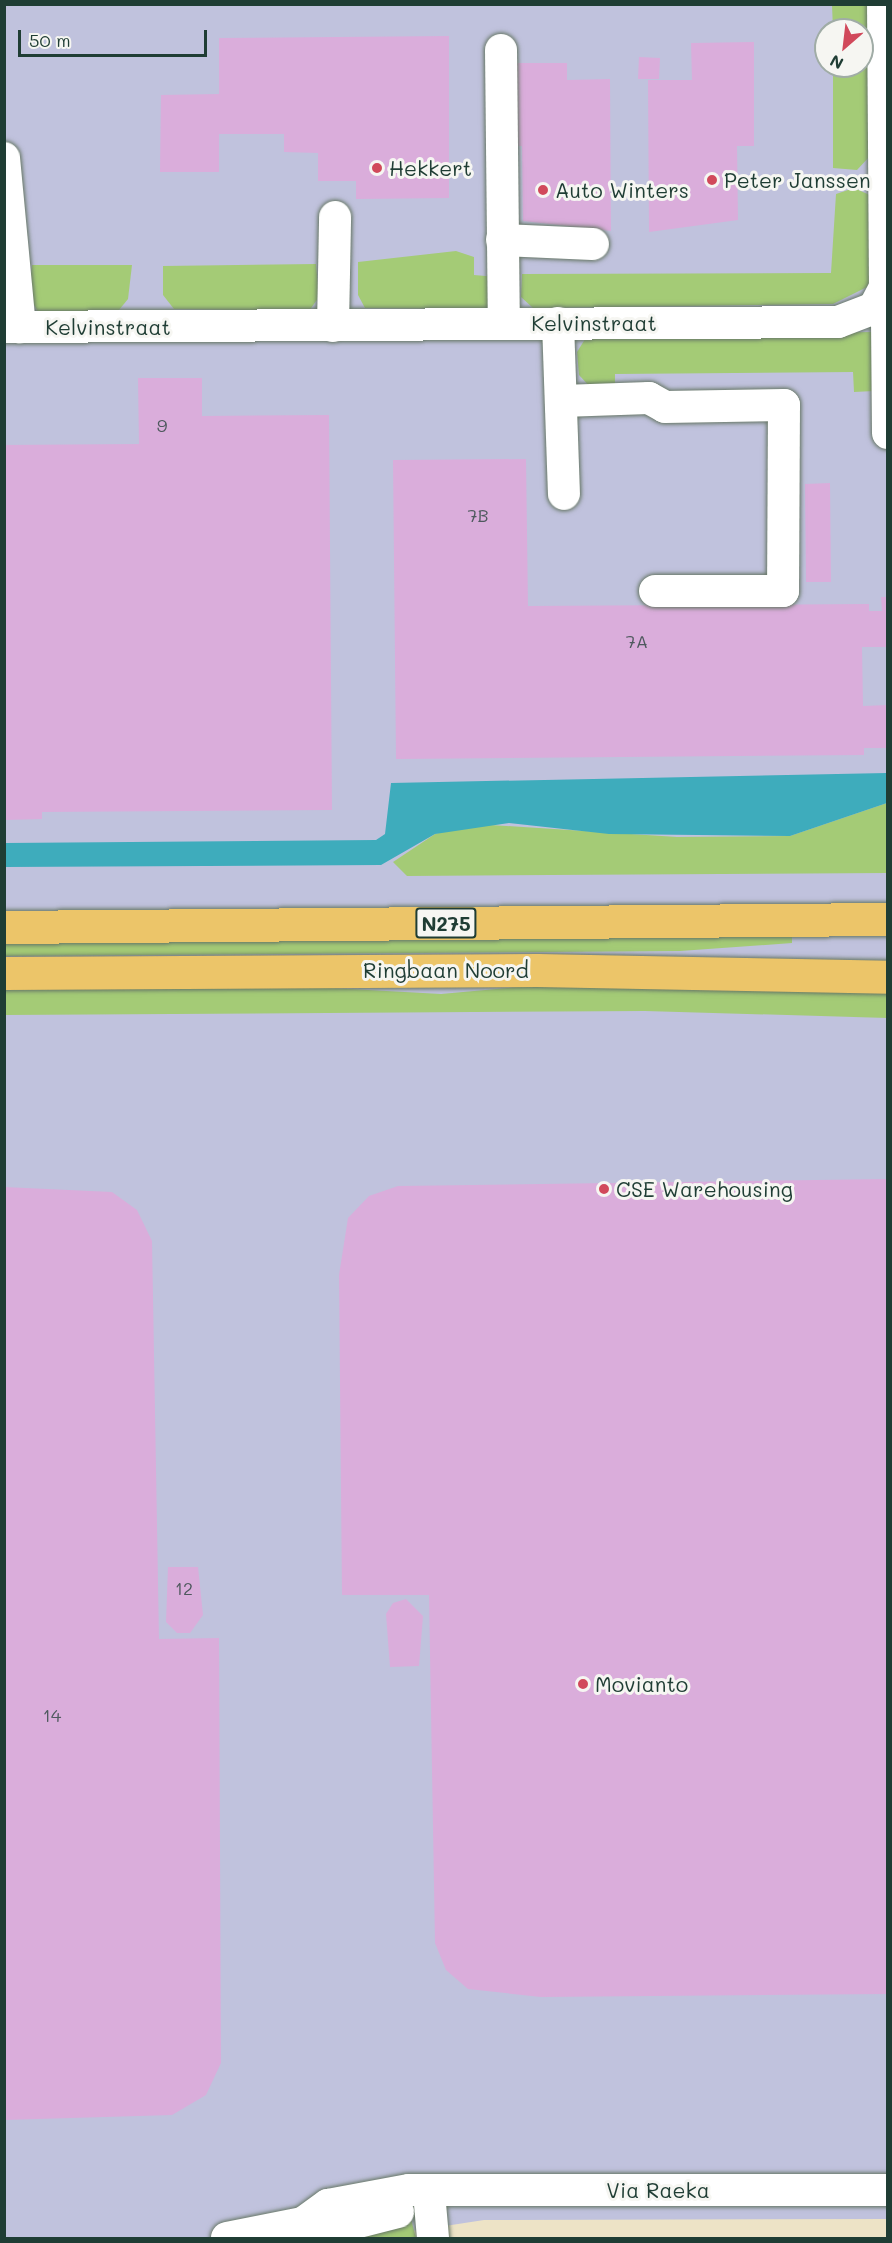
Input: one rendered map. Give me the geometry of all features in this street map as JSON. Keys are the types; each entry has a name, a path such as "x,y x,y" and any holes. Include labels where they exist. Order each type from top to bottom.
{"main road":[{"name":"N275","path":"4,927 888,919"},
{"name":"Ringbaan Noord","path":"4,973 537,970 888,977"}],"street":[{"path":"883,4 885,287 874,308 886,319 888,433"},
{"path":"501,50 504,323"},
{"path":"4,158 12,327"},
{"path":"333,326 335,217"},
{"path":"502,240 593,244"},
{"name":"Kelvinstraat","path":"12,327 838,322 874,308"},
{"path":"558,323 564,494"},
{"path":"562,400 649,398 665,407 784,405 783,591 655,591"},
{"name":"Via Raeka","path":"227,2238 303,2223 328,2205 409,2190 429,2193 888,2190"},
{"path":"429,2193 433,2238"}],"shaded area":[{"path":"5,5 887,5 887,2219 484,2220 367,2238 5,2238"}],"green space":[{"path":"832,5 868,5 868,18 833,18"},
{"path":"833,78 869,78 870,156 857,170 833,168"},
{"path":"854,188 872,196 874,271 867,287 833,304 533,308 521,297 522,274 831,273 836,194"},
{"path":"456,251 474,257 474,275 497,277 500,298 486,309 365,308 358,295 358,262"},
{"path":"316,264 319,297 309,311 174,309 163,295 163,266"},
{"path":"32,265 132,265 128,299 119,310 39,314 29,295"},
{"path":"873,332 874,391 854,392 853,372 615,374 615,396 592,389 579,375 577,352 587,336"},
{"path":"887,803 887,873 407,876 393,862 435,834 475,824 677,837 790,836"},
{"path":"792,932 792,943 680,951 5,956 4,939"},
{"path":"259,984 441,994 539,985 887,992 888,1018 645,1011 5,1015 4,985"},
{"path":"411,2219 416,2238 332,2238"}],"water":[{"path":"887,773 887,803 790,836 609,834 509,823 435,834 381,865 5,867 5,843 376,840 385,834 391,783"}],"building":[{"path":"449,36 449,198 356,199 356,181 318,181 318,153 284,152 284,134 219,134 219,172 160,172 161,95 219,94 219,38"},
{"path":"754,42 754,146 737,146 738,220 649,232 648,80 692,80 691,43"},
{"path":"639,57 660,58 659,79 638,79"},
{"path":"512,63 567,63 567,80 610,79 611,231 523,221 522,146 513,146"},
{"path":"138,378 202,378 202,416 329,415 332,810 42,812 42,819 4,820 4,445 139,444"},
{"path":"526,459 528,606 869,604 869,611 882,611 881,597 888,597 888,647 862,647 863,706 888,705 888,748 864,748 864,755 396,759 393,460"},
{"path":"830,483 831,582 806,582 805,484"},
{"path":"888,1179 888,1994 541,1997 468,1989 446,1970 435,1943 429,1595 342,1595 339,1275 348,1218 369,1196 398,1186"},
{"path":"4,1187 112,1192 137,1210 152,1241 159,1639 219,1638 221,2063 206,2095 172,2115 4,2120"},
{"path":"168,1567 198,1567 203,1615 190,1633 177,1633 166,1622"},
{"path":"406,1599 423,1616 419,1666 390,1667 386,1614 393,1603"}],"place":[{"name":"Hekkert","path":"377,168"},
{"name":"Peter Janssen","path":"712,180"},
{"name":"Auto Winters","path":"543,190"},
{"name":"CSE Warehousing","path":"604,1189"},
{"name":"Movianto","path":"583,1684"}]}
